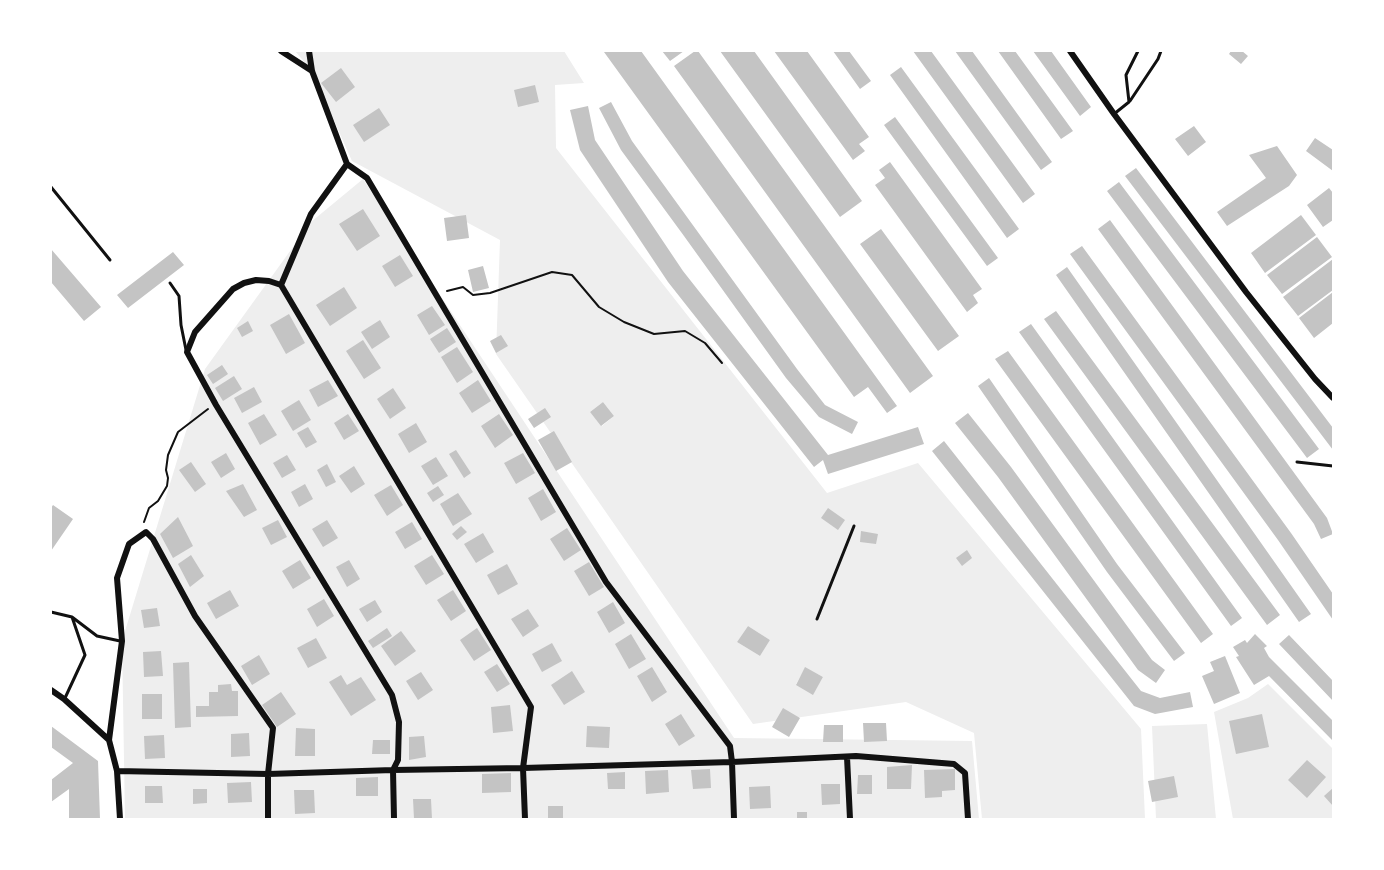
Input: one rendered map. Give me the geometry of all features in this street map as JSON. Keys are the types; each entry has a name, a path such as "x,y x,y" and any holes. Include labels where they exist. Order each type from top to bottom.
{"street":[{"path":"281,51 312,71"},
{"path":"309,51 312,71 347,164 367,178 606,582 730,746 734,819"},
{"path":"1070,51 1246,292 1315,379 1333,398"},
{"path":"281,285 311,214 347,164"},
{"path":"394,819 393,770 398,760 399,722 392,696 216,405 187,351 195,332 233,289 244,283 256,280 281,285 531,707 523,768 525,819"},
{"path":"120,819 117,771 109,740 122,641 117,578 129,544 146,532 153,539 195,616 273,729 268,774 268,819"},
{"path":"51,690 109,740"},
{"path":"847,756 850,819"},
{"path":"117,771 268,774 732,762 847,756 954,764 965,773 968,819"}],"lane":[{"path":"1129,102 1126,75 1138,51"},
{"path":"1114,114 1129,102 1161,51"},
{"path":"51,187 110,260"},
{"path":"170,283 178,296 187,351"},
{"path":"1297,462 1333,466"},
{"path":"817,619 854,526"},
{"path":"51,612 72,616 97,636 122,641"},
{"path":"64,699 85,655 72,616"}],"path":[{"path":"435,294 463,287 473,295 489,293 552,272 572,275 599,308 624,322 654,334 685,331 705,343 722,363"},
{"path":"140,536 149,508 158,501 167,486 168,455 178,432 216,405"}],"shaded area":[{"path":"295,51 564,51 584,83 555,85 556,148 827,493 918,463 1141,729 1145,819 982,819 974,733 906,702 753,724 496,354 500,240 352,161 312,71","holes":["603,402 614,416 602,426 590,412","748,626 770,640 760,656 737,642","805,668 823,677 813,694 796,684"]},
{"path":"363,179 734,738 972,741 979,819 125,819 122,641 205,369 311,222"},
{"path":"1268,684 1333,749 1333,819 1233,819 1214,712 1248,698"},
{"path":"1207,724 1216,819 1156,819 1152,726"}],"building":[{"path":"641,51 897,406 887,413 868,387 854,397 604,52"},
{"path":"662,51 684,51 670,61"},
{"path":"698,51 933,376 910,393 674,66"},
{"path":"720,51 754,51 862,201 840,217"},
{"path":"774,51 807,51 869,137 859,144 865,151 853,160"},
{"path":"833,51 849,51 871,81 860,89"},
{"path":"913,51 931,51 1035,194 1023,203"},
{"path":"955,51 972,51 1052,162 1041,170"},
{"path":"998,51 1015,51 1073,131 1061,139"},
{"path":"1033,51 1051,51 1091,107 1080,116"},
{"path":"1231,51 1242,51 1248,56 1241,64 1229,54"},
{"path":"901,67 1019,229 1007,238 890,75"},
{"path":"341,68 355,87 336,102 321,83"},
{"path":"535,85 539,102 518,107 514,90"},
{"path":"611,102 632,141 797,369 825,405 858,422 852,434 819,417 786,378 621,150 599,108"},
{"path":"588,106 595,140 683,271 828,455 918,427 924,444 828,474 823,460 814,467 668,282 580,150 570,110"},
{"path":"379,108 390,125 364,142 353,125"},
{"path":"895,117 998,258 987,266 884,125"},
{"path":"1194,126 1206,142 1188,156 1175,139"},
{"path":"1315,138 1333,150 1333,171 1306,151"},
{"path":"1277,146 1297,175 1289,186 1227,226 1217,212 1266,178 1249,155"},
{"path":"890,162 982,289 973,295 978,303 967,312 875,185 885,178 879,170"},
{"path":"1136,168 1333,428 1333,450 1125,176"},
{"path":"1119,182 1319,449 1307,458 1107,191"},
{"path":"1329,188 1333,193 1333,220 1323,227 1307,205"},
{"path":"363,209 380,236 357,251 339,224"},
{"path":"466,215 469,238 447,241 444,218"},
{"path":"1301,215 1316,235 1265,273 1251,253"},
{"path":"1110,220 1327,518 1333,534 1321,539 1314,524 1098,229"},
{"path":"881,229 959,336 938,351 860,244"},
{"path":"1317,237 1332,257 1282,294 1267,275"},
{"path":"1082,246 1333,594 1333,620 1278,540 1070,254"},
{"path":"51,249 101,307 84,321 51,282"},
{"path":"173,252 184,265 128,308 117,295"},
{"path":"400,255 413,276 395,287 382,266"},
{"path":"1333,259 1333,290 1298,316 1283,297"},
{"path":"483,266 489,288 473,292 468,270"},
{"path":"1067,267 1311,614 1299,622 1056,275"},
{"path":"344,287 357,308 330,326 316,305"},
{"path":"1333,292 1333,323 1314,338 1299,318"},
{"path":"432,306 445,325 429,335 417,315"},
{"path":"1056,311 1280,615 1267,625 1044,319"},
{"path":"289,314 305,343 286,354 270,325"},
{"path":"380,320 390,337 372,349 361,332"},
{"path":"248,321 253,331 242,337 237,328"},
{"path":"1031,324 1242,618 1231,626 1019,332"},
{"path":"447,328 456,342 439,353 430,339"},
{"path":"501,335 508,346 496,353 490,341"},
{"path":"363,340 381,368 364,379 346,351"},
{"path":"457,347 473,372 457,383 441,357"},
{"path":"1008,351 1213,634 1201,643 995,359"},
{"path":"222,365 228,374 213,384 207,375"},
{"path":"234,376 242,389 223,401 215,388"},
{"path":"989,378 1117,564 1185,653 1174,661 1107,572 978,386"},
{"path":"328,380 338,396 318,407 309,390"},
{"path":"478,380 491,401 472,413 459,393"},
{"path":"254,387 262,402 242,413 234,398"},
{"path":"393,388 406,408 390,419 377,399"},
{"path":"299,400 311,420 293,431 281,411"},
{"path":"603,402 614,416 601,426 590,412"},
{"path":"545,408 551,417 534,428 528,419"},
{"path":"968,413 1011,467 1152,660 1165,670 1156,683 1138,670 998,477 955,423"},
{"path":"264,414 277,435 260,445 248,423"},
{"path":"348,414 359,431 344,440 334,423"},
{"path":"499,414 513,435 495,448 481,426"},
{"path":"416,423 427,442 409,453 398,434"},
{"path":"308,427 317,442 306,448 297,433"},
{"path":"554,431 572,462 556,471 538,440"},
{"path":"944,441 1141,691 1160,698 1190,692 1193,707 1155,714 1134,706 932,451"},
{"path":"456,450 471,473 464,478 449,454"},
{"path":"226,453 235,469 221,478 211,462"},
{"path":"523,453 535,473 516,484 504,463"},
{"path":"287,455 296,470 282,478 273,463"},
{"path":"436,457 448,476 433,485 421,466"},
{"path":"191,462 206,484 195,492 179,470"},
{"path":"327,464 336,482 326,487 317,470"},
{"path":"354,466 365,484 351,493 339,476"},
{"path":"243,484 257,510 244,517 226,491"},
{"path":"305,484 313,499 299,507 291,492"},
{"path":"391,485 403,505 387,516 374,495"},
{"path":"438,486 444,495 433,502 427,493"},
{"path":"543,489 556,512 541,521 528,498"},
{"path":"458,493 472,514 453,526 440,504"},
{"path":"53,505 73,519 51,551 51,508"},
{"path":"828,508 845,520 838,530 821,518"},
{"path":"178,517 193,546 173,558 160,534"},
{"path":"278,520 287,537 271,545 262,528"},
{"path":"327,520 338,538 323,547 312,529"},
{"path":"412,522 422,539 405,549 395,532"},
{"path":"461,526 467,532 457,540 452,534"},
{"path":"567,528 581,550 564,561 550,539"},
{"path":"861,531 878,534 876,544 860,542"},
{"path":"483,533 494,552 476,563 464,544"},
{"path":"967,550 972,558 962,566 956,558"},
{"path":"191,555 204,576 190,587 178,564"},
{"path":"432,555 444,574 426,585 414,566"},
{"path":"300,560 311,578 293,589 282,571"},
{"path":"349,560 360,579 347,587 336,567"},
{"path":"589,562 604,587 589,596 574,571"},
{"path":"507,564 518,584 498,595 487,575"},
{"path":"230,590 239,606 216,619 207,603"},
{"path":"453,590 466,611 451,621 437,600"},
{"path":"324,599 334,616 317,627 307,609"},
{"path":"375,600 382,612 367,622 359,609"},
{"path":"613,602 625,623 609,633 597,612"},
{"path":"157,608 160,626 144,628 141,610"},
{"path":"528,609 539,626 523,637 511,619"},
{"path":"748,626 770,640 760,656 737,642"},
{"path":"387,628 392,636 373,648 368,641"},
{"path":"477,628 491,650 474,661 460,640"},
{"path":"401,631 416,651 395,666 381,646"},
{"path":"631,634 646,659 629,669 615,644"},
{"path":"1255,634 1267,646 1264,648 1269,657 1333,721 1333,741 1269,676 1254,685 1236,657 1239,656 1233,647 1245,640 1247,643"},
{"path":"1289,635 1333,681 1333,701 1279,644"},
{"path":"316,638 327,658 308,668 297,648"},
{"path":"552,643 562,661 542,672 532,654"},
{"path":"161,651 163,676 144,677 143,652"},
{"path":"259,655 270,674 252,685 241,666"},
{"path":"1225,656 1240,693 1214,704 1202,676 1214,671 1210,662"},
{"path":"189,662 191,727 175,728 173,663"},
{"path":"497,664 510,684 497,692 484,672"},
{"path":"652,667 667,692 652,702 637,676"},
{"path":"805,667 823,677 813,695 796,685"},
{"path":"572,671 585,692 564,705 551,685"},
{"path":"421,672 433,690 418,700 406,681"},
{"path":"341,675 347,685 361,677 376,700 351,716 329,682"},
{"path":"231,684 232,691 238,691 238,716 196,717 196,706 209,706 209,692 218,692 218,685"},
{"path":"281,692 296,714 277,727 262,705"},
{"path":"142,694 162,694 162,719 142,719"},
{"path":"510,705 513,731 493,733 491,707"},
{"path":"783,708 800,718 789,737 772,727"},
{"path":"681,714 695,736 679,746 665,724"},
{"path":"1262,714 1269,747 1236,754 1229,721"},
{"path":"863,723 886,723 887,741 864,742"},
{"path":"824,725 843,725 843,742 823,742"},
{"path":"51,726 98,761 100,819 69,819 69,789 51,802 51,780 73,763 51,747"},
{"path":"587,726 610,727 609,748 586,747"},
{"path":"296,728 315,729 315,756 295,756"},
{"path":"249,733 250,756 231,757 231,734"},
{"path":"164,735 165,758 145,759 144,736"},
{"path":"424,736 426,757 409,760 409,737"},
{"path":"373,740 390,740 390,754 372,754"},
{"path":"1307,760 1326,777 1307,798 1288,780"},
{"path":"912,765 911,789 887,789 887,767"},
{"path":"710,769 711,788 693,789 691,770"},
{"path":"955,769 955,790 942,791 942,797 925,798 924,770"},
{"path":"668,770 669,792 646,794 645,771"},
{"path":"625,772 625,789 608,789 607,773"},
{"path":"511,773 511,792 482,793 482,774"},
{"path":"858,775 872,775 872,794 857,794"},
{"path":"1174,776 1178,797 1152,802 1148,781"},
{"path":"378,777 378,796 356,796 356,778"},
{"path":"251,782 252,802 228,803 227,783"},
{"path":"821,784 840,784 840,804 822,805"},
{"path":"145,786 162,786 163,803 145,803"},
{"path":"770,786 771,808 750,809 749,787"},
{"path":"1333,788 1333,806 1324,796"},
{"path":"193,789 207,789 207,803 193,804"},
{"path":"294,790 314,790 315,813 295,814"},
{"path":"413,799 431,799 432,819 414,819"},
{"path":"548,806 563,806 563,819 548,819"},
{"path":"797,812 807,812 807,819 797,819"}]}
